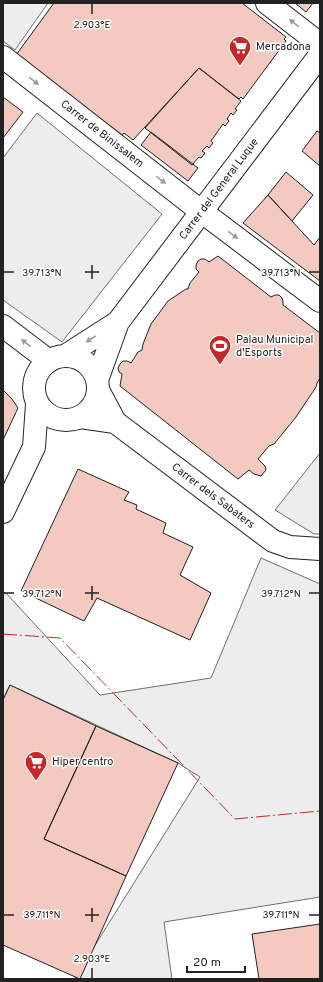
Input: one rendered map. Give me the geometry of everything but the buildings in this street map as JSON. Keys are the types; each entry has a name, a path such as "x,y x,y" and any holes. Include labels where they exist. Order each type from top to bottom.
{"street":[{"path":"267,3 320,44"},
{"name":"Carrer del General Luque","path":"97,385 118,322 320,55"},
{"name":"Carrer de Binissalem","path":"3,57 320,301"},
{"name":"Carrer del General Luque","path":"51,363 118,322"},
{"path":"3,326 51,363"},
{"path":"3,344 51,363 82,360 94,372 97,385 96,398 93,406 87,413 34,447"},
{"path":"3,512 34,447 37,404 33,386 51,363"},
{"name":"Carrer dels Sabaters","path":"97,385 115,422 273,541 290,547 320,550"},
{"path":"37,404 44,412 53,418 63,421 77,418"},
{"name":"Carrer dels Sabaters","path":"77,418 115,422"}],"shaded area":[{"path":"3,3 48,3 15,50 3,41"},
{"path":"37,113 162,214 62,342 3,300 3,158"},
{"path":"320,453 320,534 314,534 275,510"},
{"path":"261,558 320,584 320,897 164,922 172,979 74,979 200,777 178,763 10,685 3,699 3,595 5,592 100,695 211,678"}],"power":[{"path":"3,634 60,638 235,819 320,811"}],"place":[{"name":"Mercadona","path":"240,66"},
{"name":"Palau Municipal d'Esports","path":"220,366"},
{"name":"Hiper centro","path":"36,782"}]}
